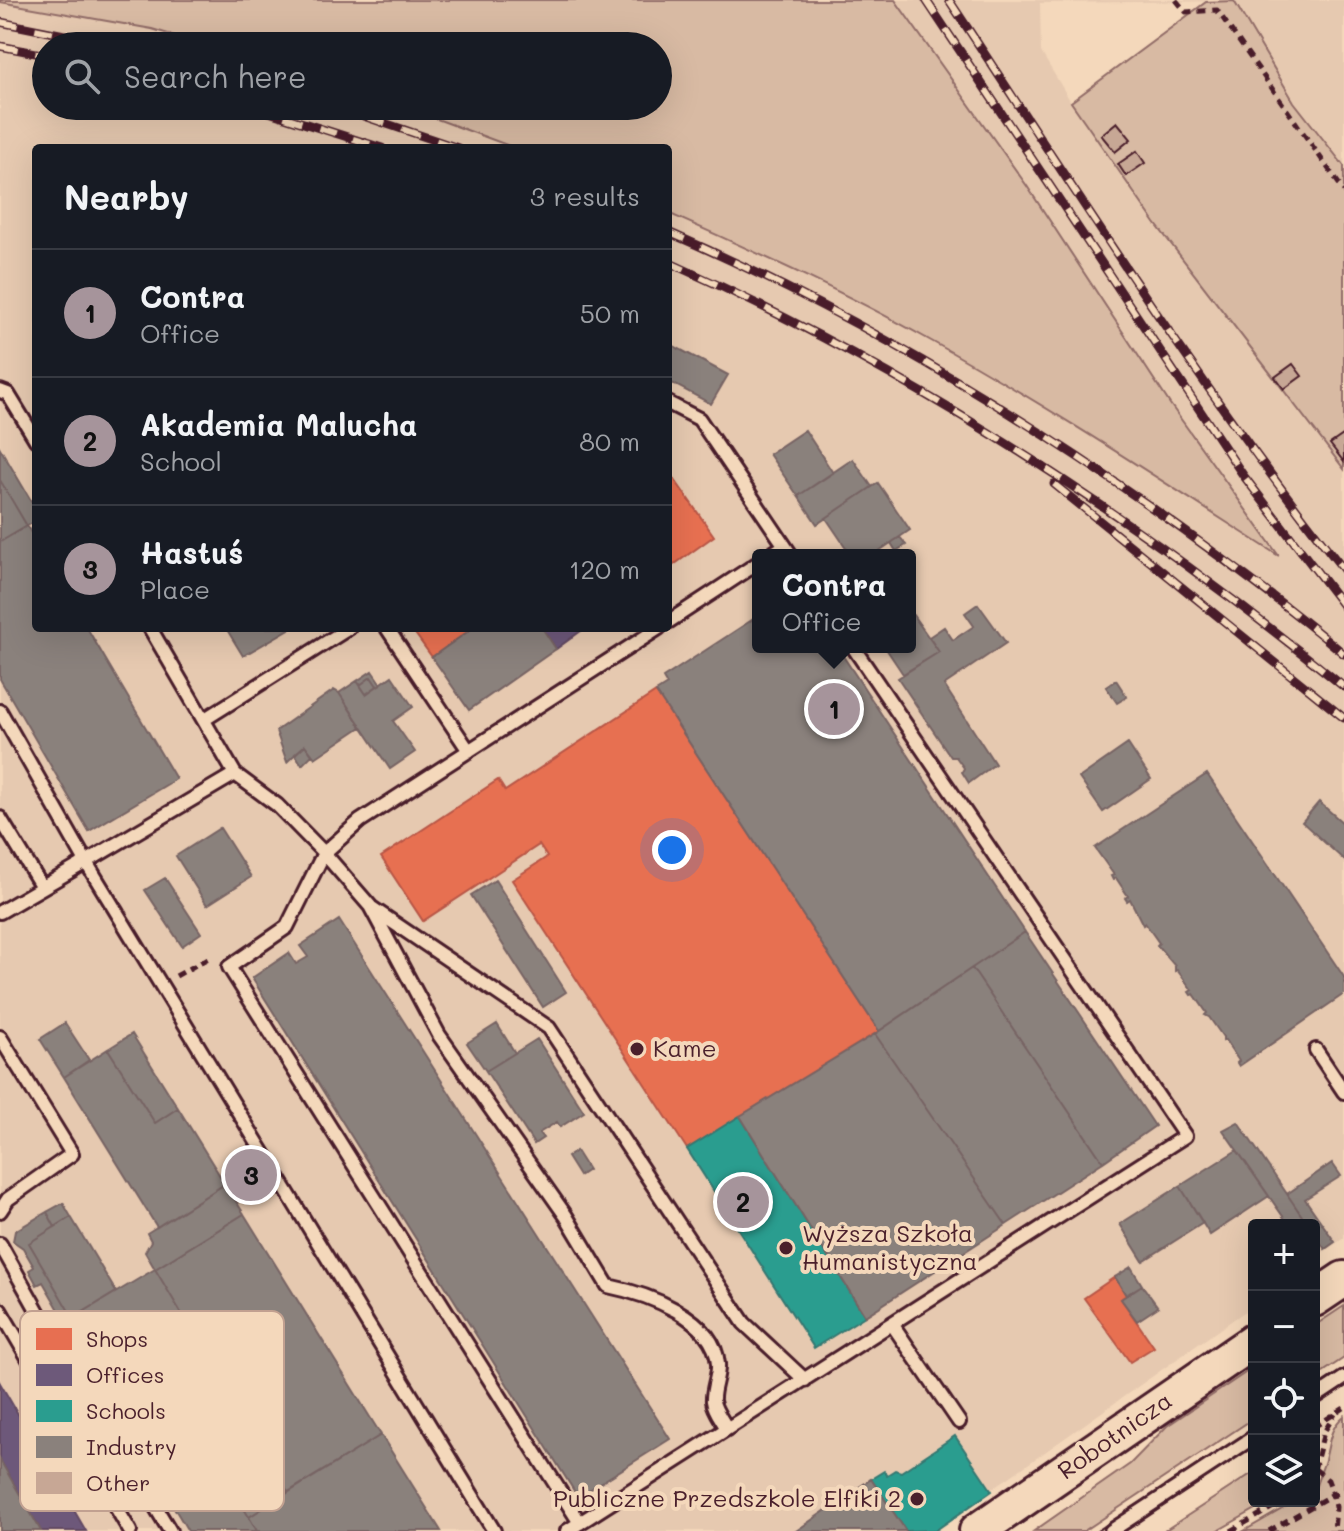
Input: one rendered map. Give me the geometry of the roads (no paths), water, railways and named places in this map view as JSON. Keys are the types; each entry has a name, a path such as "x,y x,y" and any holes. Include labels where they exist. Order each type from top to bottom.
{"street":[{"path":"1320,1295 1344,1279"},
{"name":"Robotnicza","path":"977,1531 1248,1345"}],"lane":[{"path":"0,391 8,394 32,433"},
{"path":"672,405 699,419 787,549"},
{"path":"672,619 752,567"},
{"path":"152,632 235,774 277,805 370,906 439,1035 566,1216 608,1286 658,1301 702,1329 716,1351 718,1367 713,1403 727,1429"},
{"path":"205,719 343,632"},
{"path":"390,632 469,751"},
{"path":"580,1523 229,967 287,927 324,853 360,821 653,632"},
{"path":"567,1531 1185,1136 857,653"},
{"path":"0,711 86,862 494,1531"},
{"path":"0,912 235,774"},
{"path":"0,818 42,887"},
{"path":"370,906 549,1028 744,1323 805,1380"},
{"path":"0,1037 72,1154 8,1199 0,1211"},
{"path":"1316,1050 1344,1092"},
{"path":"0,1244 38,1311"},
{"path":"0,1310 20,1344"},
{"path":"892,1324 959,1422"},
{"path":"1320,1394 1344,1378"},
{"path":"1111,1531 1248,1441"},
{"path":"118,1511 130,1531"},
{"path":"158,1511 170,1531"}],"tram line":[{"path":"1320,1385 1344,1369"},
{"path":"1320,1403 1344,1387"},
{"path":"1097,1531 1248,1432"},
{"path":"1125,1531 1248,1450"}],"railway":[{"path":"926,0 1243,475 1344,607"},
{"path":"949,0 1189,361 1344,570"},
{"path":"0,22 50,32"},
{"path":"0,46 32,52"},
{"path":"294,120 369,144"},
{"path":"375,120 446,144"},
{"path":"672,234 794,291 977,393 1151,507 1274,597 1344,654"},
{"path":"672,264 847,351 1020,452 1185,565 1344,687"},
{"path":"1054,484 1344,718"}],"place":[{"name":"Contra","path":"834,709"},
{"name":"Kame","path":"637,1049"},
{"name":"Hastuś","path":"251,1175"},
{"name":"Akademia Malucha","path":"743,1202"},
{"name":"Wyższa Szkoła Humanistyczna","path":"786,1248"},
{"name":"Publiczne Przedszkole Elfiki 2","path":"917,1499"}]}
